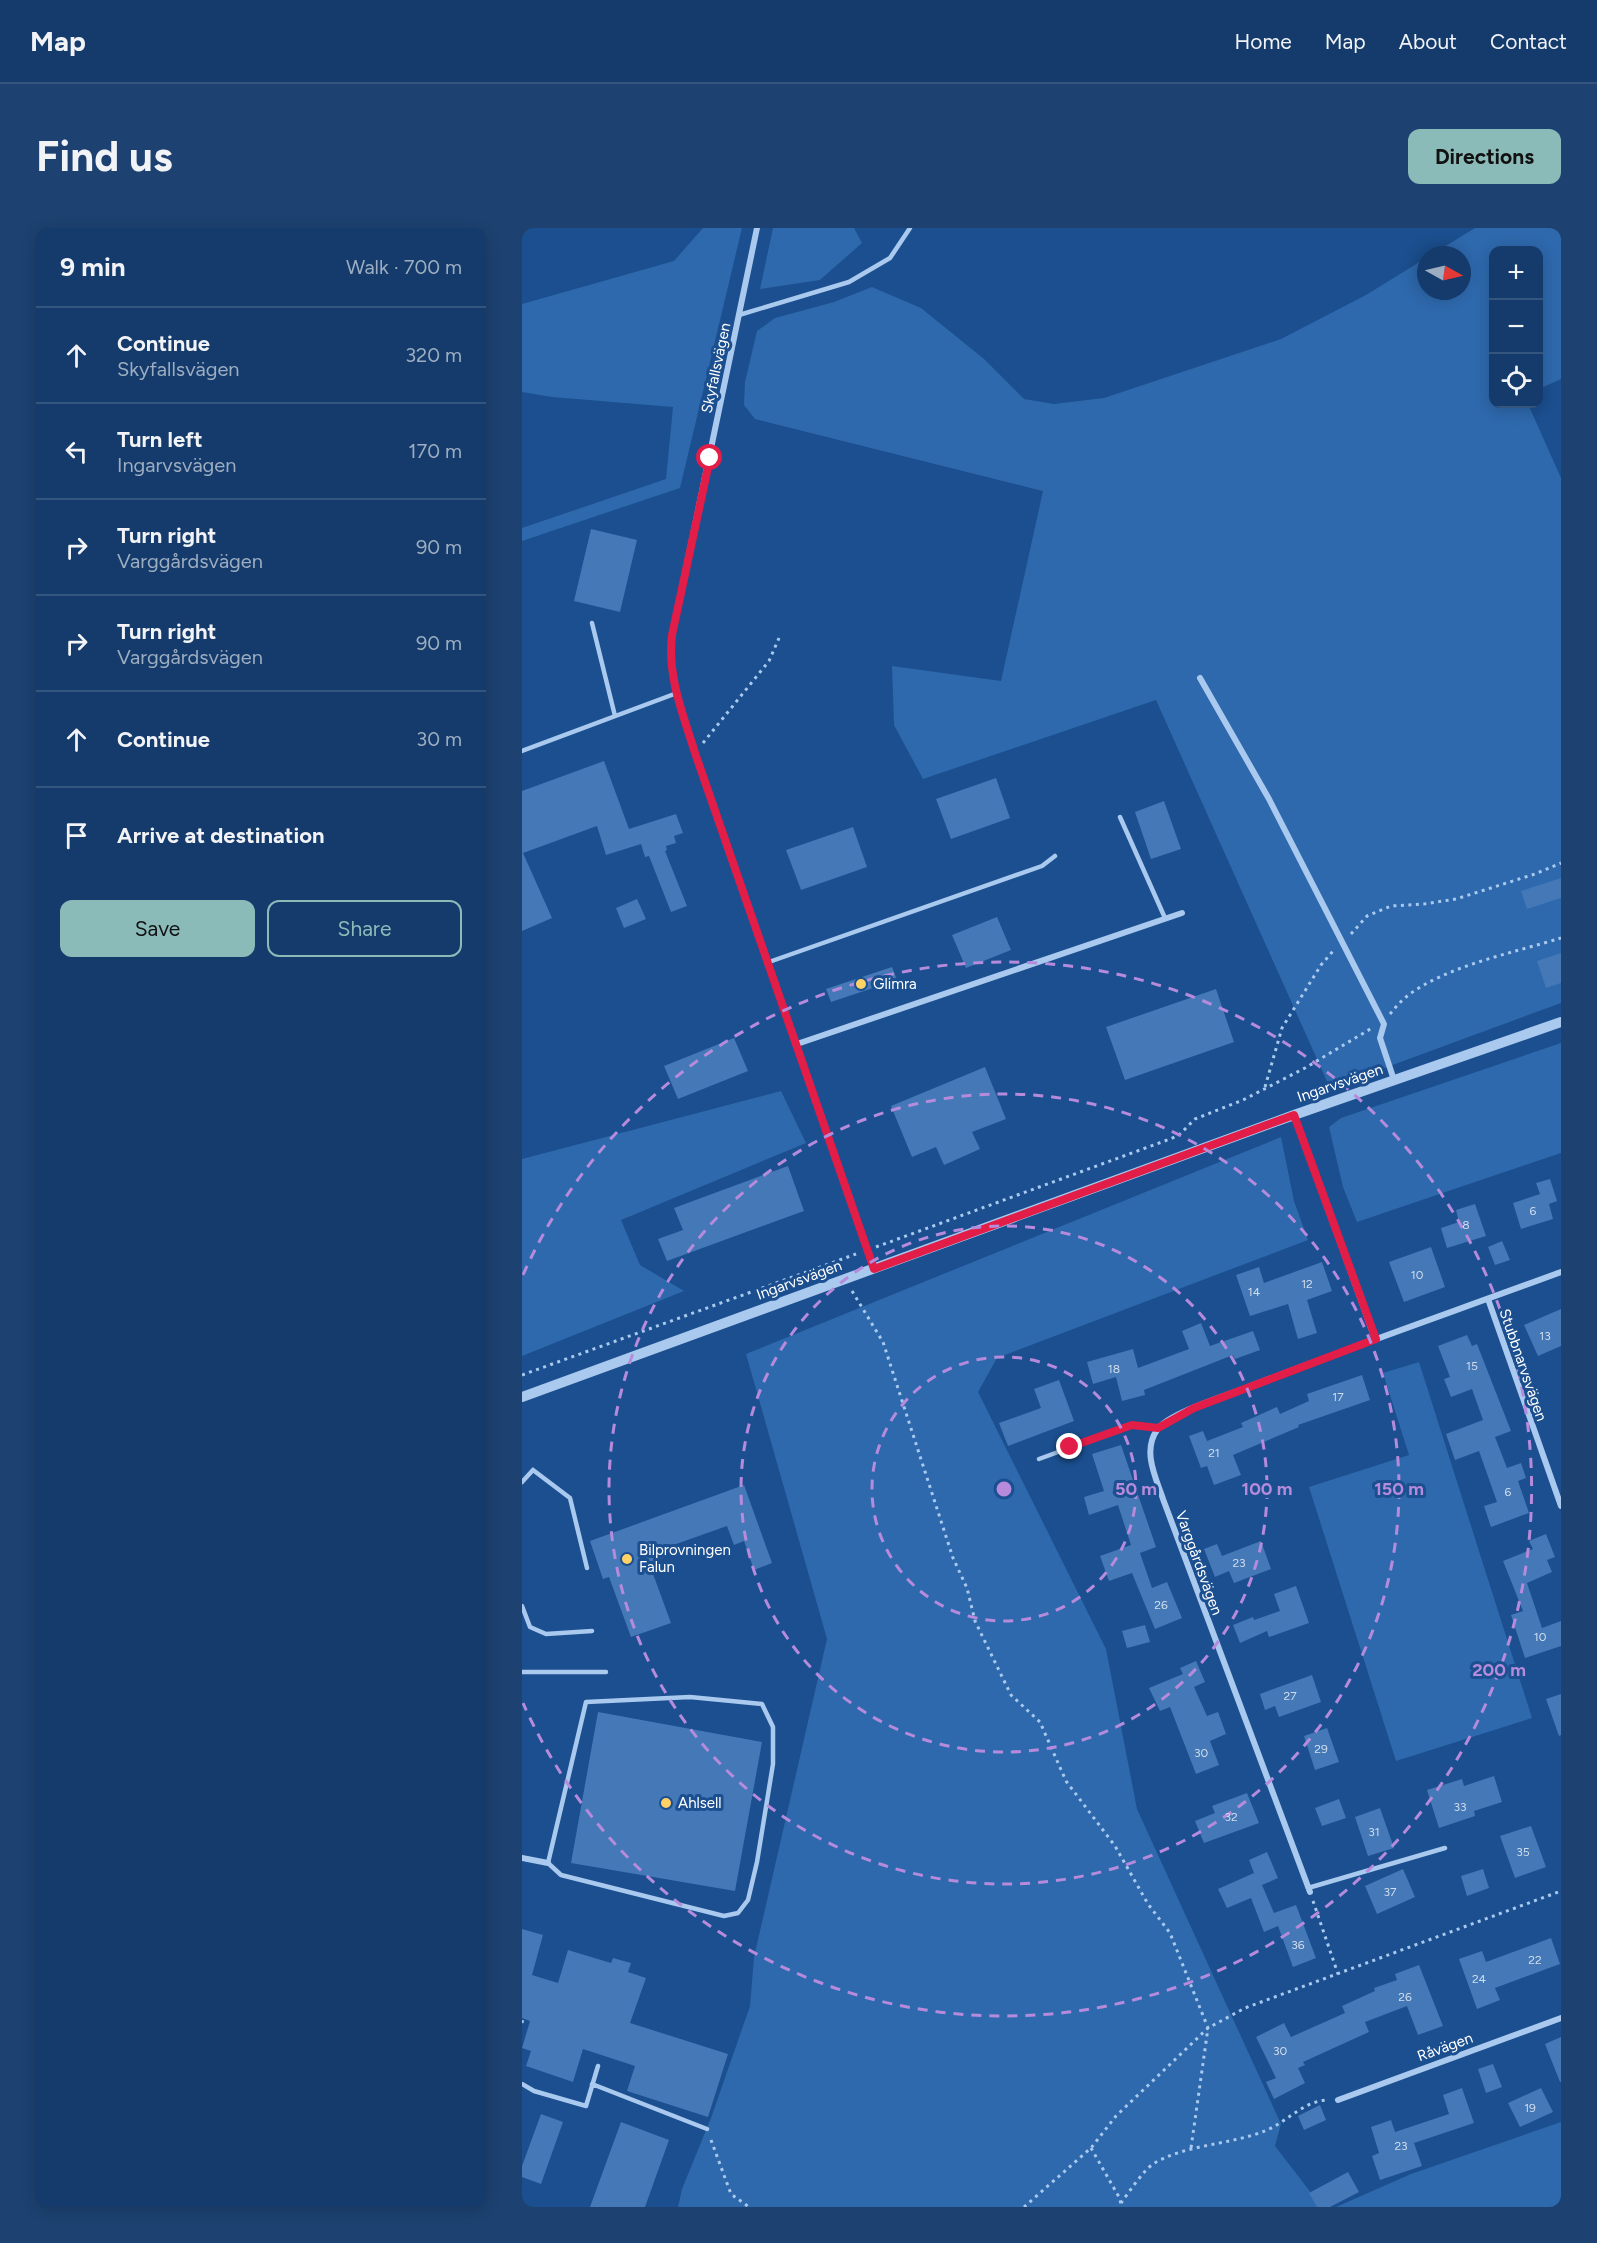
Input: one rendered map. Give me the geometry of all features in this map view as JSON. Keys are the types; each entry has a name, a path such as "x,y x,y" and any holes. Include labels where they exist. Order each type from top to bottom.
{"street":[{"name":"Skyfallsvägen","path":"757,228 672,635 670,660 677,693 695,753 874,1269"},
{"path":"1200,678 1269,799 1384,1024 1380,1038 1394,1080"},
{"path":"797,1044 1182,913"},
{"name":"Ingarvsvägen","path":"522,1397 1294,1115 1561,1022"},
{"path":"1294,1115 1376,1339"},
{"path":"1158,1428 1194,1408 1561,1272"},
{"name":"Stubbnarvsvägen","path":"1488,1299 1561,1506"},
{"name":"Varggårdsvägen","path":"1158,1428 1151,1440 1152,1465 1309,1890"},
{"path":"522,1858 548,1863"},
{"name":"Råvägen","path":"1338,2100 1561,2018"}],"lane":[{"path":"739,315 849,282 890,258 910,228"},
{"path":"592,623 615,716"},
{"path":"522,751 677,693"},
{"path":"1120,817 1165,918"},
{"path":"769,962 1042,866 1055,856"},
{"path":"1039,1459 1132,1425 1158,1428"},
{"path":"522,1474 533,1470"},
{"path":"522,1482 533,1470"},
{"path":"533,1470 570,1498 587,1568"},
{"path":"522,1606 530,1627 546,1634 592,1631"},
{"path":"522,1672 606,1672"},
{"path":"690,1696 762,1704 773,1727 773,1764 757,1862 748,1900 738,1912 724,1916 561,1875 548,1863 586,1702 690,1696"},
{"path":"1309,1890 1445,1848"},
{"path":"522,2084 534,2091 586,2106 598,2066"},
{"path":"592,2084 707,2129"}],"path":[{"path":"695,753 769,661 779,638"},
{"path":"1265,1087 1282,1028 1321,964 1367,916 1391,906 1456,899 1535,874 1561,863"},
{"path":"522,1375 1170,1139 1195,1119 1243,1100 1329,1055 1369,1028 1384,1024 1406,997 1440,978 1464,968 1561,938"},
{"path":"844,1280 884,1342 953,1557 968,1588 975,1621 1011,1695 1041,1722 1066,1781 1115,1846 1148,1904 1170,1933 1208,2028 1191,2148"},
{"path":"1309,1890 1338,1974"},
{"path":"1024,2207 1091,2148 1116,2116 1208,2028 1245,2008 1561,1891"},
{"path":"1091,2148 1122,2205 1152,2165 1191,2148 1214,2146 1268,2130 1316,2101 1338,2100"},
{"path":"707,2129 731,2194 749,2207"}],"shaded area":[{"path":"703,228 742,228 680,488 522,541 522,528 666,479 673,407 552,397 522,392 522,304 674,261"},
{"path":"773,228 854,228 862,243 820,280 760,289"},
{"path":"1475,228 1561,228 1561,379 1543,387 1543,246 1489,246 1489,408 1530,408 1561,478 1561,1003 1330,1088 1156,700 923,779 894,725 892,666 1001,681 1043,491 755,419 744,405 745,382 757,331 775,318 834,302 872,287 921,308 984,359 1024,399 1054,404 1104,398 1281,339 1366,295 1417,264 1417,300 1471,300 1471,246 1446,246"},
{"path":"1561,1043 1561,1153 1357,1222 1343,1187 1329,1127 1341,1118"},
{"path":"781,1091 806,1143 621,1220 640,1265 684,1291 522,1356 522,1159"},
{"path":"1281,1137 1294,1201 1308,1240 997,1358 978,1392 1106,1649 1137,1809 1281,2124 1275,2146 1322,2207 678,2207 682,2189 711,2118 750,2006 754,1957 827,1639 746,1354"},
{"path":"1419,1362 1532,1718 1396,1761 1309,1487 1409,1455 1383,1373"},
{"path":"1561,2122 1561,2207 1336,2207 1411,2174"}],"building":[{"path":"591,529 637,540 620,612 574,601"},
{"path":"604,761 629,829 676,814 683,833 674,836 676,843 666,846 665,851 687,906 671,912 649,856 645,857 641,844 606,855 597,826 523,853 552,918 522,931 522,791"},
{"path":"996,778 1010,818 951,839 936,799"},
{"path":"1164,801 1181,849 1151,859 1135,812"},
{"path":"853,827 867,867 801,890 786,850"},
{"path":"1561,878 1561,898 1527,909 1521,891"},
{"path":"637,899 646,919 624,928 616,908"},
{"path":"997,917 1011,950 966,968 952,935"},
{"path":"1561,953 1561,983 1546,988 1537,961"},
{"name":"Glimra","path":"892,967 897,980 831,1002 826,989"},
{"path":"1216,989 1234,1042 1125,1080 1106,1027"},
{"path":"734,1038 748,1071 678,1099 664,1066"},
{"path":"985,1067 1006,1119 972,1132 980,1149 944,1165 936,1147 912,1157 891,1106"},
{"path":"788,1166 804,1211 667,1261 658,1239 683,1230 674,1208"},
{"path":"1550,1179 1557,1201 1549,1204 1553,1219 1521,1229 1513,1203 1540,1194 1536,1183"},
{"path":"1475,1204 1486,1236 1447,1248 1441,1228 1459,1222 1456,1210"},
{"path":"1502,1241 1510,1260 1495,1265 1488,1247"},
{"path":"1431,1247 1445,1287 1404,1302 1389,1262"},
{"path":"1322,1262 1332,1291 1307,1300 1317,1333 1298,1339 1288,1304 1250,1316 1236,1275 1259,1267 1264,1283"},
{"path":"1561,1309 1561,1346 1538,1356 1524,1325"},
{"path":"1201,1323 1210,1346 1253,1331 1260,1350 1235,1359 1233,1355 1144,1390 1145,1395 1122,1401 1116,1377 1093,1384 1087,1362 1133,1349 1138,1368 1189,1349 1182,1331"},
{"path":"1467,1335 1472,1346 1477,1344 1511,1431 1495,1437 1507,1468 1521,1463 1526,1478 1518,1481 1529,1513 1491,1527 1484,1506 1497,1502 1479,1451 1455,1460 1446,1434 1483,1420 1472,1389 1451,1397 1444,1379 1450,1377 1438,1346"},
{"path":"1362,1375 1370,1400 1298,1425 1299,1427 1233,1455 1241,1475 1214,1485 1207,1466 1201,1468 1189,1436 1203,1431 1207,1441 1243,1427 1241,1423 1277,1407 1280,1414 1309,1401 1307,1394"},
{"path":"1059,1380 1074,1421 1008,1446 999,1423 1041,1408 1034,1389"},
{"path":"1121,1445 1156,1547 1140,1553 1152,1588 1167,1582 1182,1618 1155,1629 1132,1573 1109,1581 1100,1556 1131,1545 1118,1505 1089,1515 1084,1497 1104,1491 1092,1454"},
{"name":"Bilprovningen Falun","path":"744,1485 772,1563 754,1570 744,1541 734,1545 727,1526 665,1548 667,1556 649,1563 671,1623 631,1637 609,1577 603,1579 590,1541"},
{"path":"1546,1534 1555,1557 1547,1560 1552,1572 1527,1583 1542,1628 1561,1621 1561,1646 1525,1658 1511,1615 1523,1611 1503,1561 1533,1549 1529,1541"},
{"path":"1261,1541 1271,1569 1234,1583 1229,1571 1215,1577 1204,1549 1217,1544 1222,1556"},
{"path":"1296,1586 1309,1623 1269,1637 1267,1631 1240,1643 1233,1625 1253,1617 1254,1620 1280,1611 1274,1594"},
{"path":"1145,1625 1150,1642 1127,1648 1122,1631"},
{"path":"1196,1661 1205,1682 1194,1687 1207,1716 1218,1712 1226,1734 1210,1741 1219,1765 1196,1774 1170,1707 1160,1711 1149,1688 1183,1674 1180,1668"},
{"path":"1312,1675 1321,1702 1279,1717 1275,1706 1265,1710 1260,1694"},
{"path":"1561,1694 1561,1735 1559,1736 1546,1699"},
{"name":"Ahlsell","path":"598,1712 762,1742 735,1891 571,1863"},
{"path":"1327,1728 1339,1762 1315,1770 1304,1736"},
{"path":"1494,1776 1502,1802 1474,1811 1475,1816 1439,1828 1427,1790 1462,1779 1464,1786"},
{"path":"1247,1793 1259,1823 1204,1843 1195,1821 1215,1813 1212,1806"},
{"path":"1339,1799 1346,1818 1322,1826 1315,1808"},
{"path":"1380,1808 1394,1848 1368,1856 1355,1817"},
{"path":"1531,1826 1546,1867 1515,1878 1500,1836"},
{"path":"1267,1852 1278,1878 1262,1885 1274,1913 1296,1905 1316,1958 1293,1967 1278,1926 1264,1932 1251,1898 1227,1908 1218,1889 1254,1873 1249,1860"},
{"path":"1403,1869 1415,1897 1377,1914 1365,1886"},
{"path":"1483,1869 1489,1888 1467,1896 1461,1876"},
{"path":"522,1929 543,1935 532,1975 558,1983 568,1950 611,1963 613,1958 631,1963 628,1972 646,1978 630,2023 728,2054 708,2117 627,2091 635,2066 583,2049 573,2082 526,2066 531,2051 522,2048 530,2021 522,2018"},
{"path":"1551,1938 1560,1964 1495,1988 1500,2000 1477,2009 1459,1959 1482,1951 1486,1962"},
{"path":"1419,1965 1443,2026 1418,2035 1407,2006 1365,2022 1369,2032 1303,2062 1305,2065 1298,2068 1305,2083 1274,2099 1266,2082 1276,2078 1256,2037 1284,2023 1291,2037 1345,2013 1342,2006 1375,1991 1374,1988 1397,1980 1395,1974"},
{"path":"1561,2037 1561,2082 1560,2082 1545,2044"},
{"path":"1493,2064 1502,2087 1486,2093 1478,2069"},
{"path":"1462,2088 1474,2123 1414,2143 1422,2166 1380,2180 1372,2156 1379,2153 1371,2127 1391,2120 1395,2132 1449,2114 1443,2095"},
{"path":"1541,2088 1553,2112 1520,2127 1508,2103"},
{"path":"1320,2105 1326,2120 1304,2130 1298,2116"},
{"path":"541,2114 563,2122 541,2184 522,2177 522,2166"},
{"path":"621,2122 669,2140 645,2207 590,2207"},
{"path":"1348,2172 1359,2192 1330,2207 1317,2207 1309,2193"}],"place":[{"name":"Glimra","path":"861,984"},
{"name":"Bilprovningen Falun","path":"627,1559"},
{"name":"Ahlsell","path":"666,1803"}],"route":[{"path":"710,458 672,635 670,660 674,682 695,753 874,1269 1294,1115 1376,1339 1326,1356 1194,1408 1158,1428 1132,1425 1070,1447"}]}
